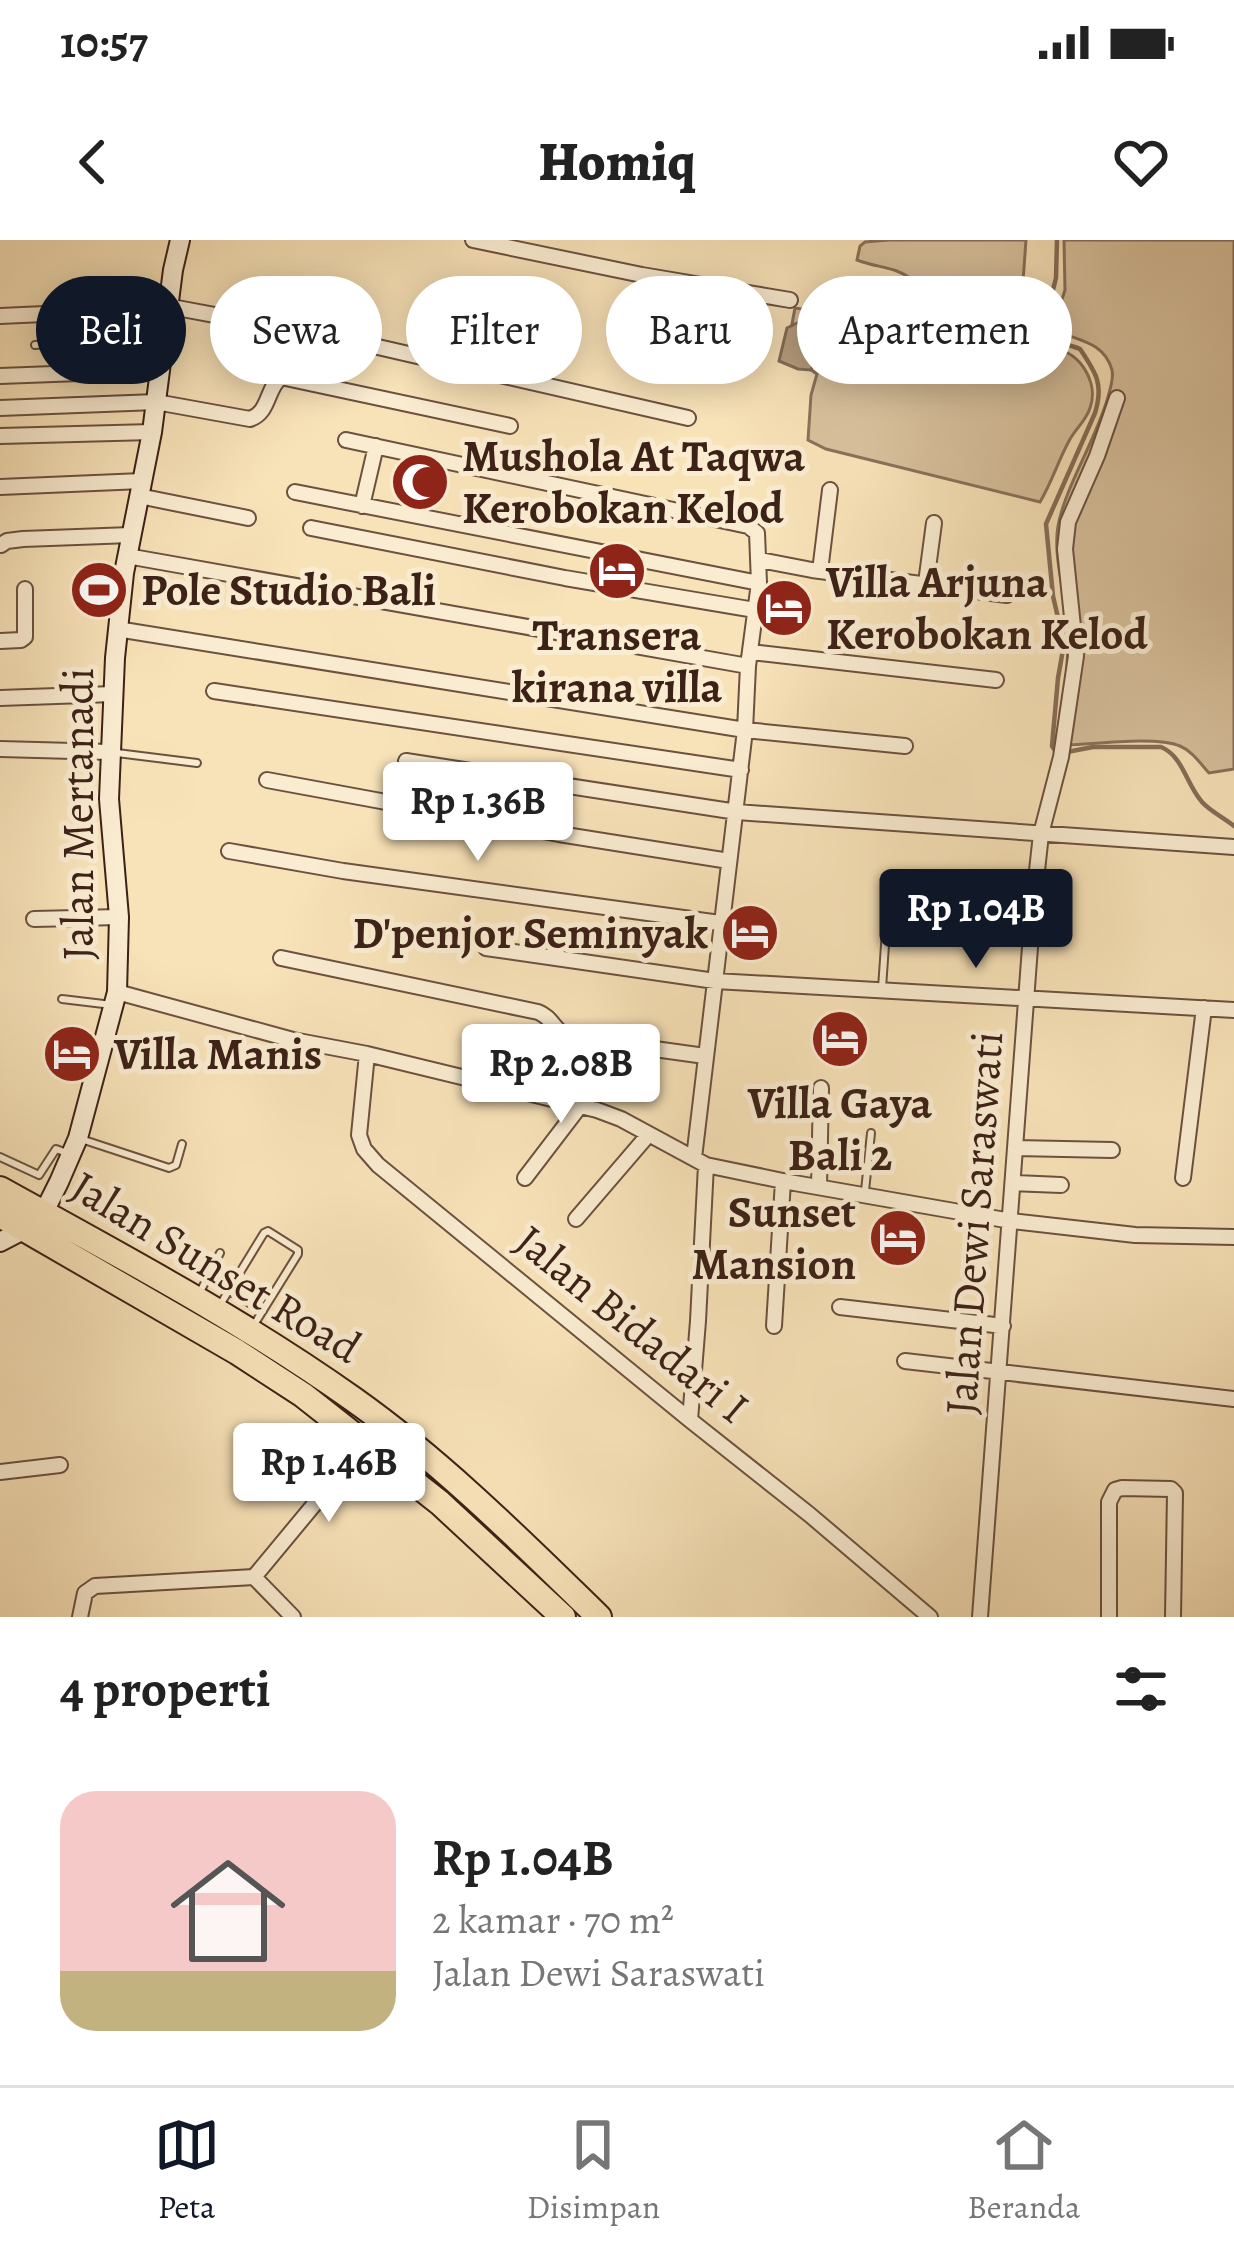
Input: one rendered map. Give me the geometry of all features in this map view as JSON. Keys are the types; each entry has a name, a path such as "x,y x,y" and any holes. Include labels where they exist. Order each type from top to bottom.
{"highway":[{"name":"Jalan Sunset Road","path":"0,1189 35,1220 303,1395 366,1442 563,1617"},
{"name":"Jalan Sunset Road","path":"0,1215 35,1220 257,1321 409,1442 599,1617"}],"street":[{"name":"Jalan Mertanadi","path":"173,276 180,240"},
{"path":"473,240 790,300"},
{"path":"186,312 343,339 688,418"},
{"path":"0,316 36,314"},
{"path":"0,376 36,375"},
{"path":"0,408 156,402 250,419 262,411 277,379 287,377 510,426"},
{"name":"Jalan Mertanadi","path":"35,1220 75,1146 115,999 119,916 110,799 112,694 127,556 152,432 154,384"},
{"name":"Jalan Dewi Saraswati","path":"980,1617 1041,834 1062,751 1076,656 1066,549 1068,522 1117,398"},
{"path":"0,436 152,432"},
{"path":"346,440 748,526 759,538 759,584 737,812 705,1056 690,1420"},
{"path":"362,506 376,446"},
{"path":"0,487 141,488 248,518"},
{"path":"820,571 830,490"},
{"path":"295,493 759,584"},
{"path":"926,583 934,523"},
{"path":"310,528 755,610"},
{"path":"2,545 23,539 131,535"},
{"path":"127,556 750,659 996,680"},
{"path":"760,560 1007,595"},
{"path":"0,641 21,640 27,634 25,589"},
{"path":"117,629 745,730 905,746"},
{"path":"214,691 741,770"},
{"path":"0,698 112,694"},
{"path":"0,749 110,752"},
{"path":"406,760 737,812 1234,847"},
{"path":"267,780 729,861"},
{"path":"229,851 720,923"},
{"path":"34,919 119,916"},
{"path":"486,948 715,981 1234,1010"},
{"path":"281,958 538,1012 568,1037 705,1056"},
{"path":"115,999 610,1114 700,1161 782,1180 1011,1221 1135,1235 1234,1238"},
{"path":"1183,1178 1204,1008"},
{"name":"Jalan Bidadari I","path":"367,1054 358,1124 364,1149 379,1165 930,1617"},
{"path":"819,1187 821,1088"},
{"path":"525,1178 580,1106"},
{"path":"576,1219 649,1134"},
{"path":"1016,1148 1112,1150"},
{"path":"774,1326 782,1180"},
{"path":"1013,1183 1061,1185"},
{"path":"0,1242 35,1220"},
{"path":"840,1307 1003,1326"},
{"path":"905,1361 1234,1399"},
{"path":"80,1617 85,1593 95,1586 254,1577 366,1442"},
{"path":"0,1472 60,1466"},
{"path":"1109,1617 1109,1502 1115,1490 1122,1488 1175,1492 1173,1617"},
{"path":"254,1577 293,1617"}],"lane":[{"path":"110,752 197,763"},
{"path":"882,991 888,902"},
{"path":"62,999 115,999"},
{"path":"864,1195 871,1133"},
{"path":"0,1157 39,1175 56,1149 75,1146 169,1168 176,1165 182,1144"},
{"path":"214,1300 268,1231 298,1252 257,1321"},
{"path":"214,1300 220,1252"}],"shaded area":[{"path":"1026,240 1023,276 907,276 857,260 865,242"},
{"path":"1064,240 1234,240 1234,769 1209,773 1188,751 1169,743 1069,745 1060,737 1068,633 1058,526 1103,413 1112,377 1103,353 1072,336 1072,276 1065,276"},
{"path":"797,323 797,369 779,361 787,328"},
{"path":"1072,356 1086,371 1092,389 1088,413 1040,502 826,449 808,440 814,384 1072,384"}],"waterway":[{"path":"1056,752 1052,746 1064,644 1053,596 1046,524 1099,394 1094,372 1080,349 1053,340 1044,325 1056,278 1057,240"},
{"path":"1067,752 1093,747 1161,747 1174,757 1202,802 1234,826"}],"place":[{"name":"Mushola At Taqwa Kerobokan Kelod","path":"420,482"},
{"name":"Transera kirana villa","path":"617,571"},
{"name":"Pole Studio Bali","path":"99,590"},
{"name":"Villa Arjuna Kerobokan Kelod","path":"784,608"},
{"name":"D'penjor Seminyak","path":"750,933"},
{"name":"Villa Gaya Bali 2","path":"840,1039"},
{"name":"Villa Manis","path":"72,1054"},
{"name":"Sunset Mansion","path":"898,1238"}]}
